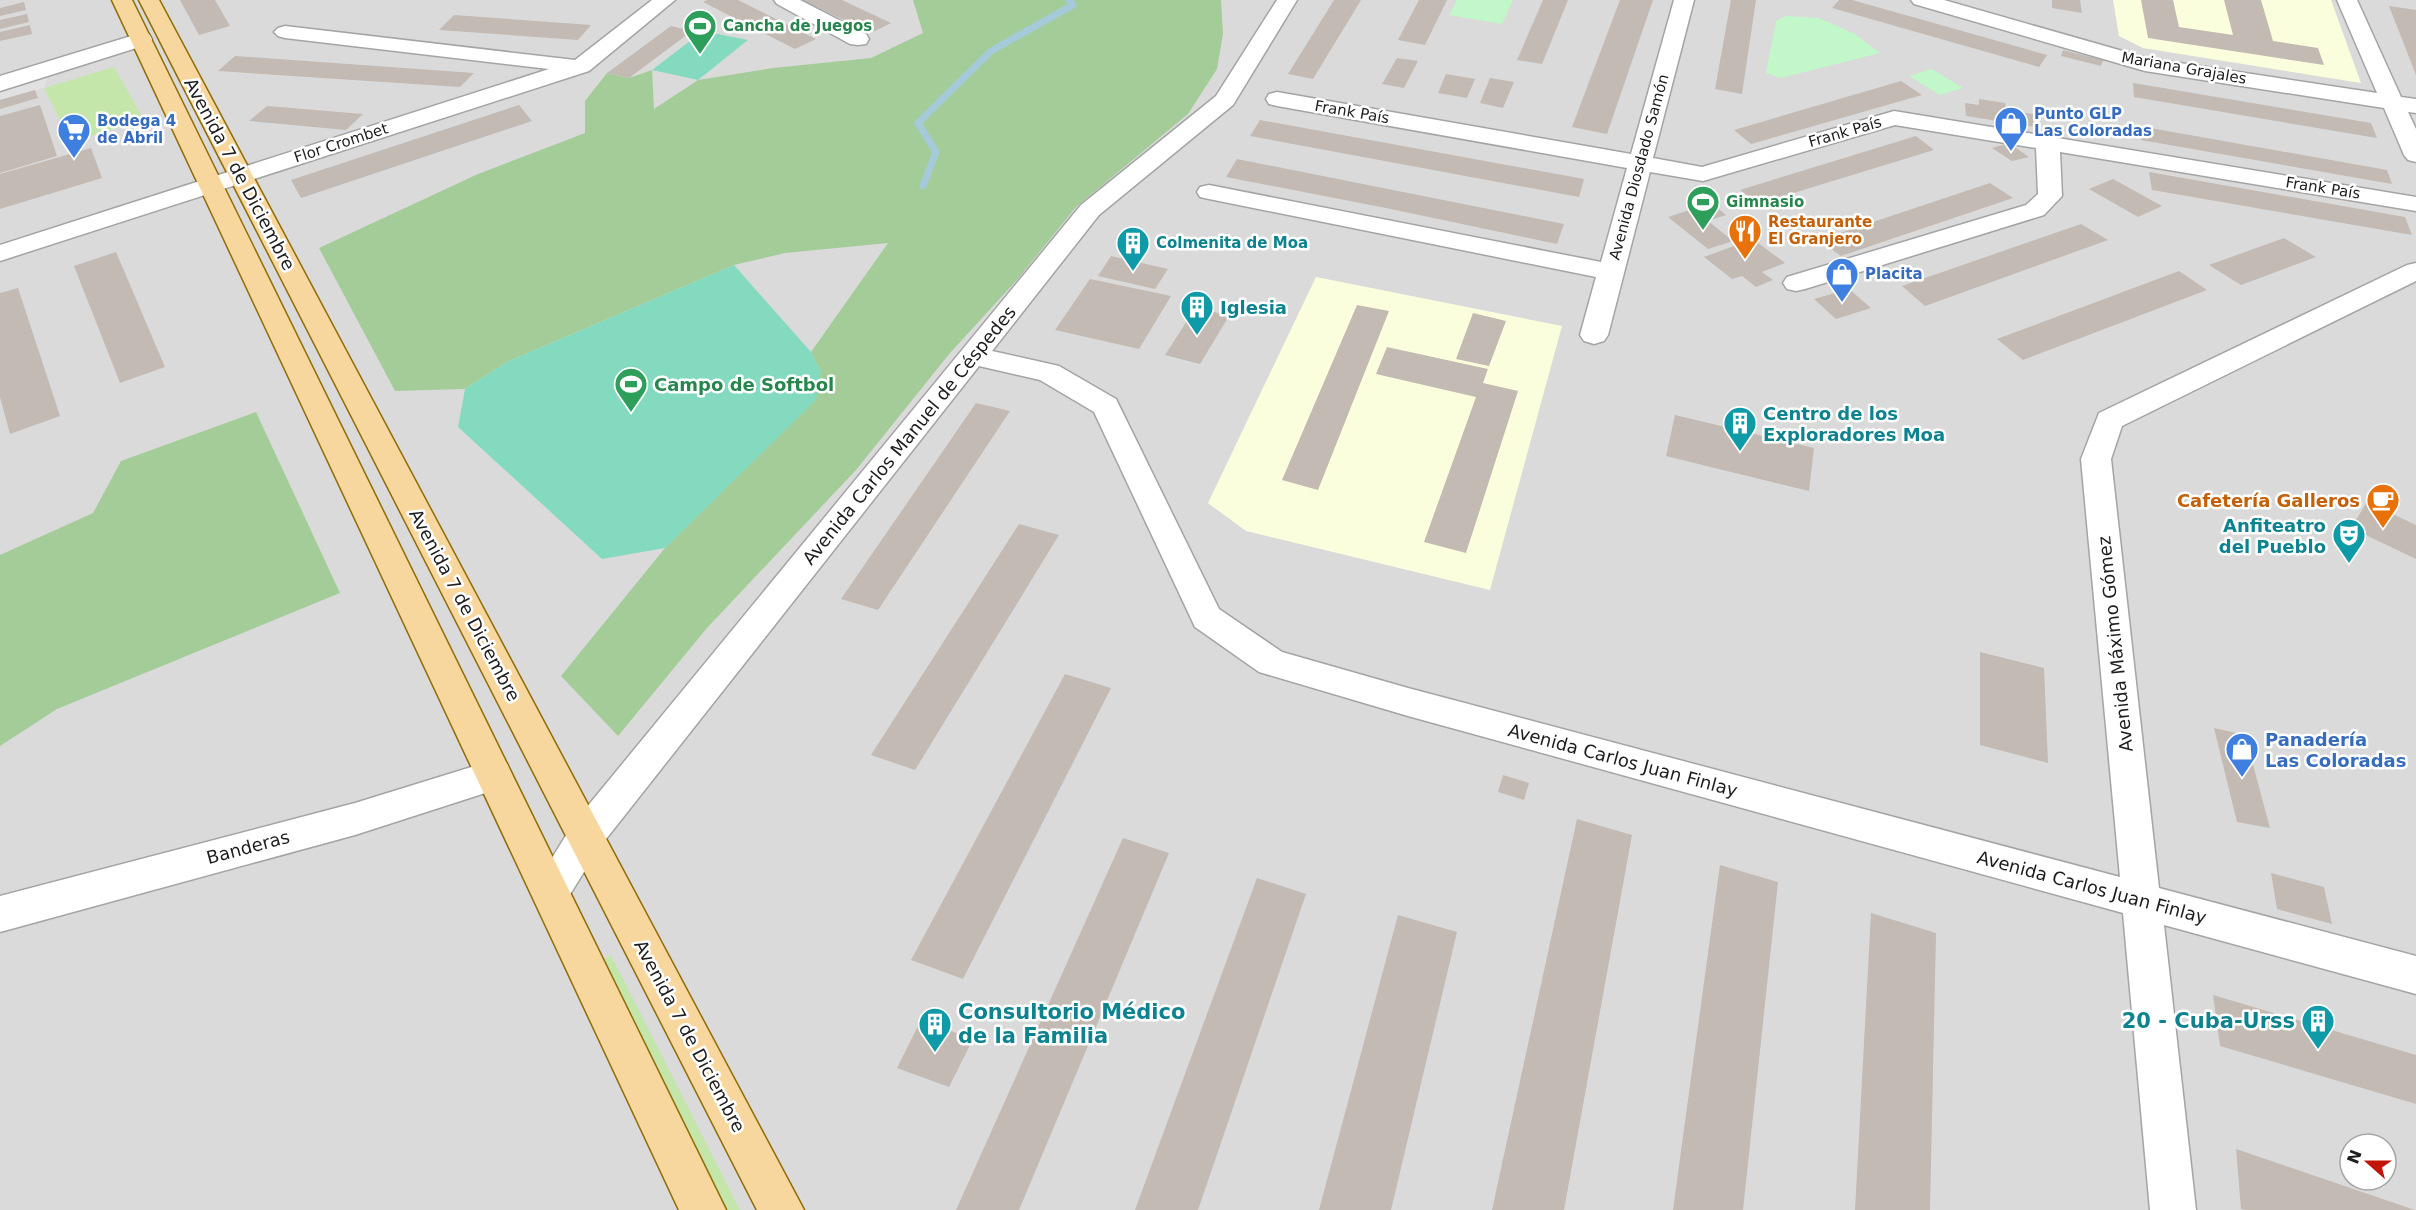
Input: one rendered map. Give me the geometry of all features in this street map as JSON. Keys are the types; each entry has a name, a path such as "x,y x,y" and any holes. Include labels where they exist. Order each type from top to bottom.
{"main road":[{"name":"Avenida 7 de Diciembre","path":"122,0 141,39 226,180 586,836 781,1210"},
{"name":"Avenida 7 de Diciembre","path":"149,0 226,180 494,776 703,1210"}],"street":[{"name":"Flor Crombet","path":"0,253 581,66 665,0"},
{"path":"784,0 858,39"},
{"name":"Avenida Carlos Manuel de Céspedes","path":"550,892 586,836 1090,210 1226,100 1287,0"},
{"name":"Avenida Diosdado Samón","path":"1594,334 1684,0"},
{"name":"Mariana Grajales","path":"1921,0 2145,64 2416,106"},
{"path":"2347,0 2416,155"},
{"path":"285,32 581,66"},
{"path":"0,84 25,74 141,39"},
{"name":"Frank País","path":"1277,99 1703,174 1894,118 2416,204"},
{"path":"1796,283 2036,210 2050,196 2048,143"},
{"path":"1209,192 1611,272"},
{"name":"Avenida Máximo Gómez","path":"2173,1210 2096,459 2109,420 2416,271"},
{"name":"Avenida Carlos Juan Finlay","path":"973,356 1049,373 1106,406 1207,618 1271,662 1408,702 2416,975"},
{"name":"Banderas","path":"0,914 355,819 494,776"}],"shaded area":[{"path":"0,0 2416,0 2416,1210 0,1210"},
{"path":"2113,0 2331,0 2361,83 2143,48 2119,36"},
{"path":"52,66 44,88 0,100 0,80"},
{"path":"1316,277 1562,326 1490,590 1246,531 1208,503"}],"green space":[{"path":"913,0 1221,0 1223,34 1217,69 1188,114 1076,207 1016,281 950,353 856,470 707,628 618,736 561,676 665,548 821,372 811,352 888,243 785,253 734,265 507,362 465,389 395,391 319,248 478,174 585,133 585,101 607,73 629,78 652,70 654,109 698,80 773,68 871,58 923,33"},
{"path":"1457,0 1513,0 1502,24 1449,15"},
{"path":"1786,16 1819,18 1855,34 1880,53 1781,78 1766,73 1776,21"},
{"name":"Cancha de Juegos","path":"703,31 748,40 698,80 652,70"},
{"path":"114,67 144,120 71,142 44,88"},
{"path":"1932,69 1963,88 1940,95 1909,76"},
{"name":"Campo de Softbol","path":"734,265 811,352 821,372 816,400 665,548 602,559 458,427 465,389 507,362"},
{"path":"256,412 340,593 57,709 0,746 0,555 93,513 121,461"},
{"path":"611,955 740,1210 714,1210 594,968"}],"building":[{"path":"180,0 215,0 230,26 199,35"},
{"path":"738,0 816,39 795,49 703,2"},
{"path":"802,0 842,0 891,23 871,33"},
{"path":"1334,0 1361,0 1313,79 1288,74"},
{"path":"1419,0 1447,0 1425,45 1398,40"},
{"path":"1543,0 1568,0 1542,64 1517,60"},
{"path":"1620,0 1653,0 1607,134 1572,127"},
{"path":"1731,0 1756,0 1742,94 1715,89"},
{"path":"1839,0 1852,0 2047,55 2039,67 1832,8"},
{"path":"2052,0 2080,0 2082,13 2052,8"},
{"path":"2141,0 2173,0 2179,27 2233,35 2224,0 2261,0 2273,41 2318,48 2324,65 2148,38"},
{"path":"24,2 26,10 0,16 0,8"},
{"path":"2389,6 2416,10 2416,75"},
{"path":"27,14 29,22 0,29 0,20"},
{"path":"454,15 591,25 578,40 439,30"},
{"path":"30,25 32,34 0,41 0,32"},
{"path":"671,26 692,31 629,78 607,73"},
{"path":"2063,50 2103,60 2101,66 2061,56"},
{"path":"235,56 474,73 460,87 218,71"},
{"path":"1397,58 1418,61 1404,88 1382,84"},
{"path":"1446,74 1475,79 1467,98 1438,93"},
{"path":"1490,78 1514,82 1503,108 1480,103"},
{"path":"1901,81 1922,95 1751,144 1734,130"},
{"path":"2133,83 2371,123 2377,138 2134,97"},
{"path":"35,90 38,98 0,109 0,100"},
{"path":"1979,99 2005,103 2006,110 2033,114 2035,127 1966,116 1965,103 1979,105"},
{"path":"40,105 57,156 0,173 0,116"},
{"path":"519,105 532,121 301,198 291,180"},
{"path":"267,106 363,114 346,130 249,121"},
{"path":"1260,120 1584,179 1579,197 1250,136"},
{"path":"2139,126 2387,170 2392,184 2141,140"},
{"path":"1916,136 1934,150 1758,204 1740,190"},
{"name":"Punto GLP Las Coloradas","path":"2009,143 2029,157 2012,161 1992,148"},
{"path":"91,148 102,178 0,209 0,174"},
{"path":"1237,159 1564,224 1557,244 1226,177"},
{"path":"2149,172 2405,217 2412,235 2152,190"},
{"path":"2113,179 2162,206 2138,217 2089,189"},
{"path":"1990,183 2013,198 1841,256 1819,240"},
{"name":"Gimnasio","path":"1711,203 1726,215 1708,221 1733,241 1708,249 1668,217"},
{"path":"2081,224 2108,240 1925,306 1902,286"},
{"path":"2284,238 2316,257 2241,285 2209,265"},
{"name":"Restaurante El Granjero","path":"1753,239 1785,263 1762,272 1773,280 1756,287 1742,276 1732,279 1704,257"},
{"path":"116,252 165,367 120,383 74,266"},
{"name":"Colmenita de Moa","path":"1111,256 1168,269 1155,289 1098,276"},
{"path":"2179,271 2207,290 2023,360 1997,339"},
{"path":"1090,279 1171,296 1139,349 1055,330"},
{"path":"18,288 60,416 10,434 0,397 0,293"},
{"name":"Placita","path":"1849,289 1871,308 1836,319 1814,299"},
{"path":"1357,305 1389,311 1318,490 1282,480"},
{"name":"Iglesia","path":"1196,307 1229,316 1200,364 1165,355"},
{"path":"1473,313 1506,321 1489,366 1456,359"},
{"path":"1387,347 1488,369 1483,383 1518,391 1466,553 1424,542 1476,397 1376,374"},
{"path":"976,403 1010,411 878,610 841,599"},
{"name":"Centro de los Exploradores Moa","path":"1675,415 1814,448 1809,491 1666,456"},
{"path":"2367,502 2416,525 2416,559 2351,528"},
{"path":"1019,524 1059,535 915,770 871,755"},
{"path":"1980,652 2044,668 2048,763 1980,745"},
{"path":"1065,674 1111,688 963,979 911,960"},
{"name":"Panadería Las Coloradas","path":"2214,728 2245,735 2270,828 2237,822"},
{"path":"1503,775 1529,783 1524,800 1498,792"},
{"path":"1577,819 1632,835 1564,1210 1492,1210"},
{"path":"1123,838 1169,853 1019,1210 956,1210"},
{"path":"1720,865 1778,882 1743,1210 1673,1210"},
{"path":"2271,873 2324,887 2332,924 2277,909"},
{"path":"1257,878 1306,894 1198,1210 1135,1210"},
{"path":"1871,913 1936,933 1930,1210 1855,1210"},
{"path":"1398,915 1457,932 1391,1210 1319,1210"},
{"name":"20 - Cuba-Urss","path":"2213,995 2416,1055 2416,1104 2220,1046"},
{"name":"Consultorio Médico de la Familia","path":"921,1020 973,1039 949,1087 897,1068"},
{"path":"2236,1149 2338,1184 2338,1192 2362,1192 2415,1210 2245,1210 2241,1209"}],"waterway":[{"path":"923,186 936,152 918,123 991,51 1073,5 1069,0"}],"place":[{"name":"Cancha de Juegos","path":"700,55"},
{"name":"Punto GLP Las Coloradas","path":"2011,152"},
{"name":"Bodega 4 de Abril","path":"74,159"},
{"name":"Gimnasio","path":"1703,231"},
{"name":"Restaurante El Granjero","path":"1745,260"},
{"name":"Colmenita de Moa","path":"1133,272"},
{"name":"Placita","path":"1842,303"},
{"name":"Iglesia","path":"1197,336"},
{"name":"Campo de Softbol","path":"631,413"},
{"name":"Centro de los Exploradores Moa","path":"1740,452"},
{"name":"Cafetería Galleros","path":"2383,529"},
{"name":"Anfiteatro del Pueblo","path":"2349,564"},
{"name":"Panadería Las Coloradas","path":"2242,778"},
{"name":"20 - Cuba-Urss","path":"2318,1050"},
{"name":"Consultorio Médico de la Familia","path":"935,1053"}]}
